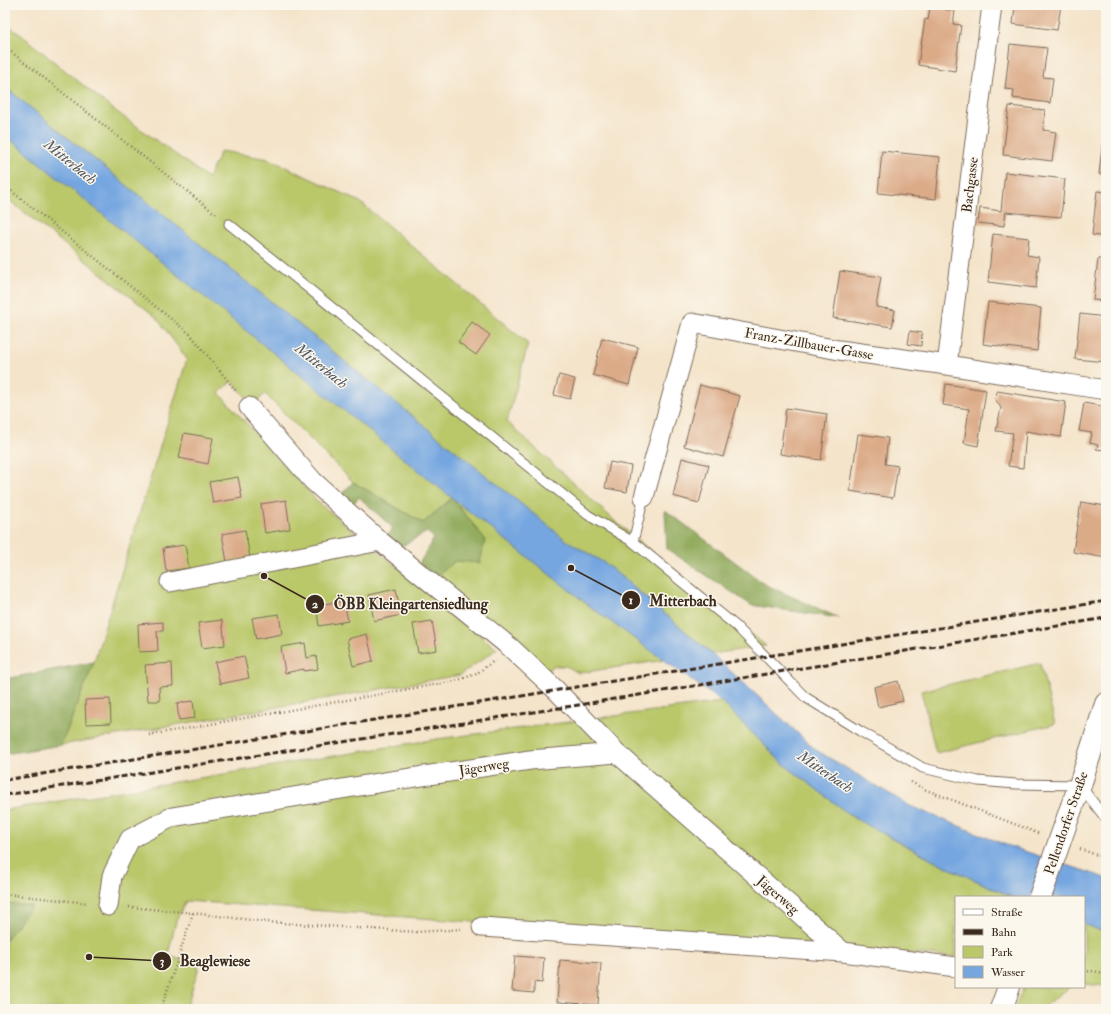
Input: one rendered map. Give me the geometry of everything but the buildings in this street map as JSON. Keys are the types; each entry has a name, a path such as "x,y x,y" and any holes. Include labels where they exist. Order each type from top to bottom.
{"street":[{"name":"Bachgasse","path":"947,364 992,5"},
{"name":"Franz-Zillbauer-Gasse","path":"644,498 692,323 839,350 947,364 1106,390"},
{"path":"249,407 314,481 380,542 511,648 561,695 617,753"},
{"path":"170,582 380,542"},
{"name":"Pellendorfer Straße","path":"1040,896 1080,785 1106,704"},
{"name":"Jägerweg","path":"108,906 112,876 130,839 172,817 390,781 530,760 617,753 843,952"},
{"path":"482,927 843,952 955,967"},
{"path":"1001,1009 1009,988"}],"lane":[{"path":"228,224 588,515 633,542 736,626 805,697 923,768 978,781 1016,784 1080,785 1106,819"},
{"path":"633,542 644,498"}],"path":[{"path":"5,46 228,224"},
{"path":"5,186 190,334 249,407"},
{"path":"149,735 455,681 476,674 511,648"},
{"path":"5,894 267,922 418,932 482,927"},
{"path":"161,1009 193,913"},
{"path":"1085,972 1106,973"}],"green space":[{"path":"5,24 20,34 110,107 208,178 221,151 269,159 360,202 528,344 507,422 616,522 766,646 712,654 606,564 566,541 5,87"},
{"path":"5,137 16,144 596,611 665,660 579,673 566,666 553,666 545,673 436,577 455,561 452,499 423,523 353,482 265,394 253,405 232,381 219,393 319,503 497,649 460,675 61,745 94,662 187,359 156,317 5,197"},
{"path":"353,482 423,523 452,498 485,539 480,563 455,561 436,577 419,564 434,538 427,532 400,547 385,538 393,528 359,497 350,507 339,497"},
{"path":"665,510 766,585 839,618 751,605 667,549"},
{"path":"94,662 61,745 5,754 5,679"},
{"path":"1040,663 1055,724 936,753 921,691"},
{"path":"722,702 781,762 854,818 949,868 1010,896 955,896 955,957 186,901 176,921 168,955 199,967 186,1009 5,1009 5,810 437,739"},
{"path":"5,903 32,906 5,941"},
{"path":"1085,924 1106,933 1106,986 1085,984"},
{"path":"1024,988 1069,988 1040,1009 1014,1009"}],"water":[{"path":"5,87 566,540 606,564 712,654 816,750 910,806 1006,845 1106,878 1106,933 1085,924 1085,896 1010,896 949,868 854,818 781,762 722,702 596,611 452,498 16,144 5,137"}],"railway":[{"path":"5,780 1106,601"},
{"path":"5,795 572,706 1106,618"}],"place":[{"name":"Mitterbach","path":"571,568"},
{"name":"ÖBB Kleingartensiedlung","path":"264,576"},
{"name":"Beaglewiese","path":"89,957"}]}
